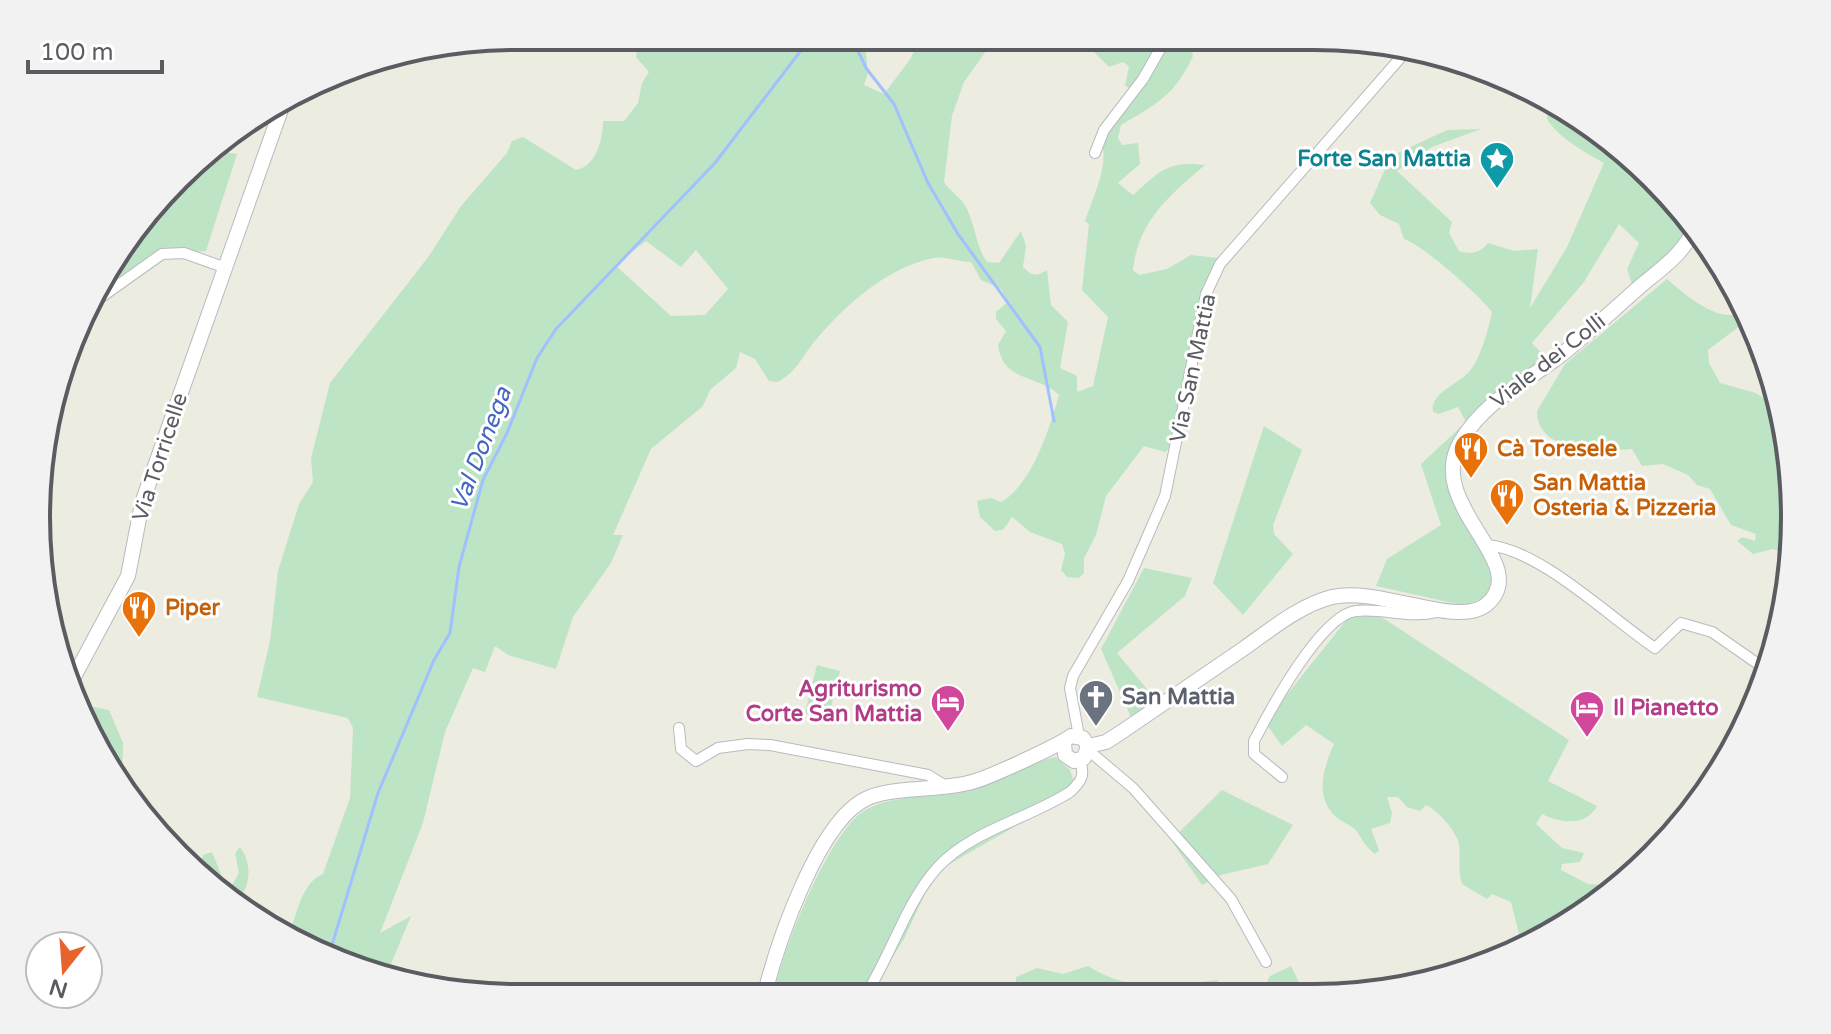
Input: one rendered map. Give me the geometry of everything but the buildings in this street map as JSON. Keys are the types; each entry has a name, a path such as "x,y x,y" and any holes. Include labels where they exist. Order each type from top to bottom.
{"street":[{"path":"1095,153 1104,130 1143,79 1160,50"},
{"name":"Via San Mattia","path":"1084,748 1070,688 1073,676 1128,581 1165,496 1206,294 1220,264 1400,58"},
{"name":"Via Torricelle","path":"77,672 128,576 142,503 279,116"},
{"name":"Viale dei Colli","path":"767,984 773,961 826,836 846,811 871,797 973,782 1051,744 1064,742 1084,748 1123,731 1268,632 1332,597 1363,594 1443,611 1468,613 1490,601 1498,574 1487,545 1454,490 1453,457 1461,441 1499,397 1556,359 1672,260 1687,238"},
{"path":"108,293 162,254 184,253 226,268"},
{"path":"1487,545 1502,546 1559,578 1655,648 1681,623 1696,625 1757,664"},
{"name":"Viale dei Colli","path":"1282,777 1254,754 1254,741 1300,665 1331,626 1354,611 1422,616 1443,611"},
{"path":"679,728 678,742 686,756 696,761 718,748 770,745 928,775 946,786"},
{"path":"1064,742 1065,755 1084,748"},
{"path":"1084,748 1133,788 1231,899 1266,962"},
{"path":"871,984 923,886 937,867 970,842 1070,792 1080,783 1084,772 1084,748"}],"green space":[{"path":"637,50 868,50 868,73 864,85 884,94 914,50 987,50 964,82 952,116 944,182 966,207 987,262 999,263 1021,231 1026,246 1023,267 1035,274 1047,270 1051,305 1068,322 1060,368 1077,376 1077,392 1093,386 1108,317 1082,290 1089,224 1085,221 1103,165 1104,154 1098,132 1134,89 1125,86 1129,66 1123,62 1109,67 1092,50 1192,50 1193,56 1172,89 1155,104 1121,125 1118,138 1122,145 1138,143 1140,164 1118,183 1133,195 1172,166 1205,165 1168,198 1149,223 1141,237 1133,270 1139,275 1167,269 1191,255 1218,258 1198,305 1181,439 1165,452 1144,446 1106,496 1096,535 1084,558 1084,573 1079,578 1067,577 1061,570 1065,553 1062,544 1030,532 1012,517 1003,530 995,531 980,517 977,501 991,498 1001,502 1022,483 1038,454 1059,395 1051,388 1014,372 1001,357 998,345 1006,331 996,319 996,312 1008,302 1001,289 981,280 971,262 934,258 883,279 839,315 793,370 777,382 769,381 755,359 740,352 736,368 710,390 703,406 651,449 613,535 623,535 611,563 573,617 556,669 508,655 495,646 485,672 473,668 445,732 423,823 380,933 411,916 390,966 338,948 292,926 305,892 323,874 350,798 353,728 348,718 257,697 270,641 278,571 299,504 313,482 311,458 330,383 429,256 461,206 507,153 512,141 523,137 576,170 583,167 594,157 602,135 603,121 624,121 638,103 642,83 649,72 636,57","holes":["646,241 681,267 696,250 728,289 705,315 671,316 615,265"]},
{"path":"1548,113 1622,166 1665,209 1686,236 1633,287 1627,269 1639,243 1619,224 1584,282 1532,343 1546,358 1484,404 1458,433 1450,448 1447,464 1459,503 1495,578 1490,594 1466,606 1376,586 1387,559 1441,525 1421,464 1466,422 1458,407 1439,414 1433,412 1433,406 1440,395 1473,366 1484,344 1492,312 1450,271 1404,239 1399,224 1380,215 1370,203 1391,156 1447,130 1481,129 1432,147 1397,171 1452,222 1449,233 1459,251 1475,252 1488,243 1514,251 1538,249 1530,308 1567,247 1604,163 1572,144 1547,119"},
{"path":"226,152 237,154 206,251 158,255 102,303 129,258 166,209"},
{"path":"1667,279 1691,299 1711,310 1735,314 1740,326 1708,350 1709,363 1720,383 1756,393 1766,400 1780,486 1780,551 1773,549 1753,554 1737,541 1742,537 1755,541 1756,534 1731,525 1710,489 1697,485 1688,475 1663,464 1642,466 1632,449 1618,450 1607,442 1592,454 1548,436 1538,421 1537,411 1565,364"},
{"path":"1264,426 1302,450 1273,525 1274,534 1293,554 1243,615 1213,583"},
{"path":"1144,568 1192,578 1185,596 1117,653 1157,701 1131,717 1101,649"},
{"path":"1360,603 1569,740 1548,781 1597,806 1580,820 1557,820 1542,814 1536,824 1562,848 1584,853 1580,862 1562,864 1561,870 1588,884 1601,885 1520,937 1511,902 1492,894 1487,899 1462,884 1458,840 1446,822 1431,808 1426,805 1420,811 1407,807 1398,797 1387,797 1392,813 1390,823 1371,829 1379,850 1375,854 1356,830 1335,816 1325,799 1324,771 1334,744 1306,725 1282,746 1265,722"},
{"path":"817,665 840,671 828,719 805,713"},
{"path":"90,706 109,710 123,743 122,765"},
{"path":"1056,757 1070,770 1077,791 941,869 929,885 904,939 876,984 776,984 809,893 839,839 854,819 881,803 971,790"},
{"path":"1222,790 1293,825 1268,864 1221,875 1202,885 1171,840"},
{"path":"240,847 247,860 247,882 242,893 232,886 239,873 235,853"},
{"path":"212,852 223,879 202,861 203,855"},
{"path":"1088,966 1121,981 1137,984 1016,984 1016,977 1037,968 1063,974"},
{"path":"1291,966 1300,984 1266,984 1270,976"},
{"path":"1219,980 1214,984 1178,984"}],"waterway":[{"name":"Val Donega","path":"332,945 378,793 434,660 450,633 459,567 483,480 507,433 537,358 556,329 715,163 801,50"},
{"path":"858,50 866,68 894,104 928,183 958,234 1040,347 1054,421"}],"place":[{"name":"Forte San Mattia","path":"1497,190"},
{"name":"Cà Toresele","path":"1471,480"},
{"name":"San Mattia Osteria & Pizzeria","path":"1507,527"},
{"name":"Piper","path":"139,639"},
{"name":"San Mattia","path":"1096,728"},
{"name":"Agriturismo Corte San Mattia","path":"948,733"},
{"name":"Il Pianetto","path":"1587,739"}]}
